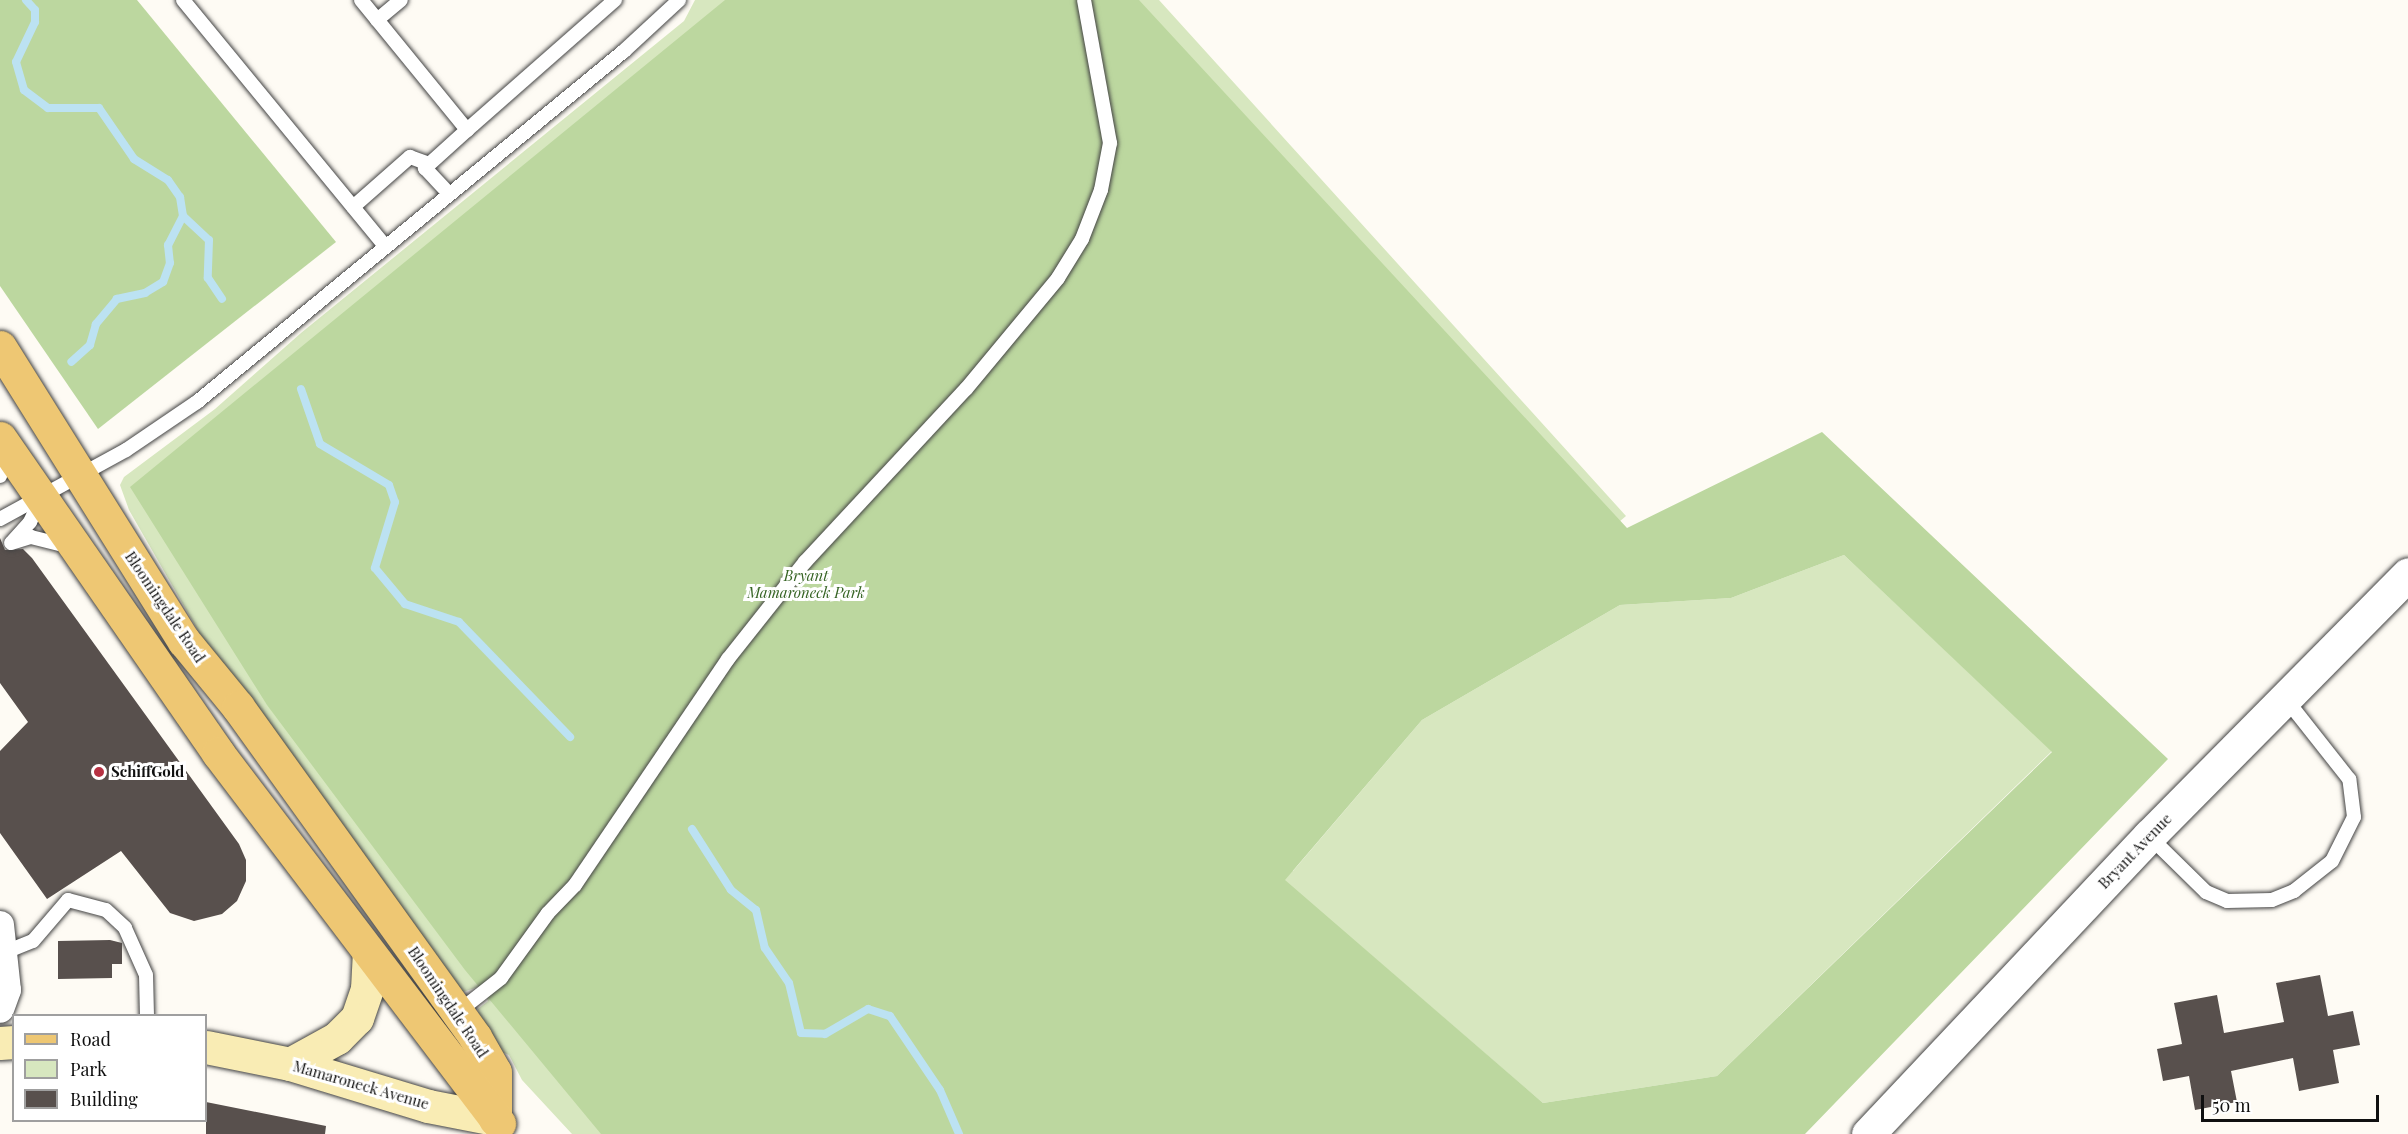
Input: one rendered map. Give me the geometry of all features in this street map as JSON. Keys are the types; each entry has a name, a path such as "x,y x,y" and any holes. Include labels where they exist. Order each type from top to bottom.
{"main road":[{"name":"Bloomingdale Road","path":"0,347 184,641 458,1012 495,1072 503,1127"},
{"name":"Bloomingdale Road","path":"3,454 42,496 73,548 369,954 503,1127"},
{"path":"290,1064 337,1038 357,1018 364,1004 369,954"},
{"name":"Mamaroneck Avenue","path":"207,1047 290,1064 503,1127"}],"street":[{"name":"Bryant Avenue","path":"1868,1134 2149,836 2408,574"},
{"path":"0,1009 7,990 2,939"}],"lane":[{"path":"183,0 384,245"},
{"path":"361,0 467,130"},
{"path":"377,20 401,0"},
{"path":"449,194 425,168 615,0"},
{"path":"0,519 81,475 197,402 679,0"},
{"path":"458,1012 501,978 548,913 575,885 728,659 805,562 966,389 1058,278 1082,239 1101,190 1110,143 1084,0"},
{"path":"353,207 410,157 429,164"},
{"path":"42,496 30,522 11,543 31,537 73,548"},
{"path":"2149,836 2206,892 2227,901 2272,900 2294,891 2332,861 2354,817 2349,779 2285,698"},
{"path":"2,939 33,941 68,900 106,910 125,928 146,975 147,1014"}],"green space":[{"path":"0,0 137,0 336,242 98,429 0,286"},
{"name":"Bryant Mamaroneck Park","path":"695,0 1159,0 1626,516 1259,831 1293,871 1422,720 1620,605 1731,598 1844,555 2052,751 1717,1076 1543,1103 1350,937 1516,1134 572,1134 522,1080 509,1055 497,1050 479,1021 478,1009 488,1001 481,986 463,992 200,634 129,510 120,485 124,477 215,409 301,333 684,21"},
{"name":"Bryant Mamaroneck Park","path":"725,0 1139,0 1627,528 1822,432 2168,759 1805,1134 601,1134 465,970 267,705 130,487","holes":["1844,555 2052,752 1717,1076 1543,1103 1285,880 1422,720 1620,605 1731,598"]}],"building":[{"path":"0,538 5,550 23,549 32,558 239,844 246,860 246,881 237,901 222,914 194,921 170,913 121,851 47,899 0,833 0,751 28,722 0,683"},
{"path":"110,940 122,943 122,964 112,964 112,978 58,979 58,941"},
{"path":"2320,975 2328,1016 2353,1011 2360,1045 2333,1050 2339,1083 2299,1091 2293,1058 2231,1071 2237,1102 2195,1110 2189,1076 2163,1081 2157,1049 2182,1044 2174,1003 2217,995 2224,1033 2284,1022 2276,983"},
{"path":"207,1102 326,1126 325,1134 206,1134"}],"waterway":[{"path":"26,0 35,10 35,22 16,62 24,90 48,108 99,108 134,159 168,180 180,197 183,216 168,245 170,263 163,282 145,293 117,299 96,324 90,345 71,362"},
{"path":"183,216 209,240 208,278 222,299"},
{"path":"301,389 320,444 389,485 395,502 375,568 405,604 459,622 570,737"},
{"path":"692,829 731,890 756,910 765,948 789,983 801,1033 825,1034 868,1009 890,1016 940,1090 959,1134"}],"place":[{"name":"SchiffGold","path":"99,772"}]}
